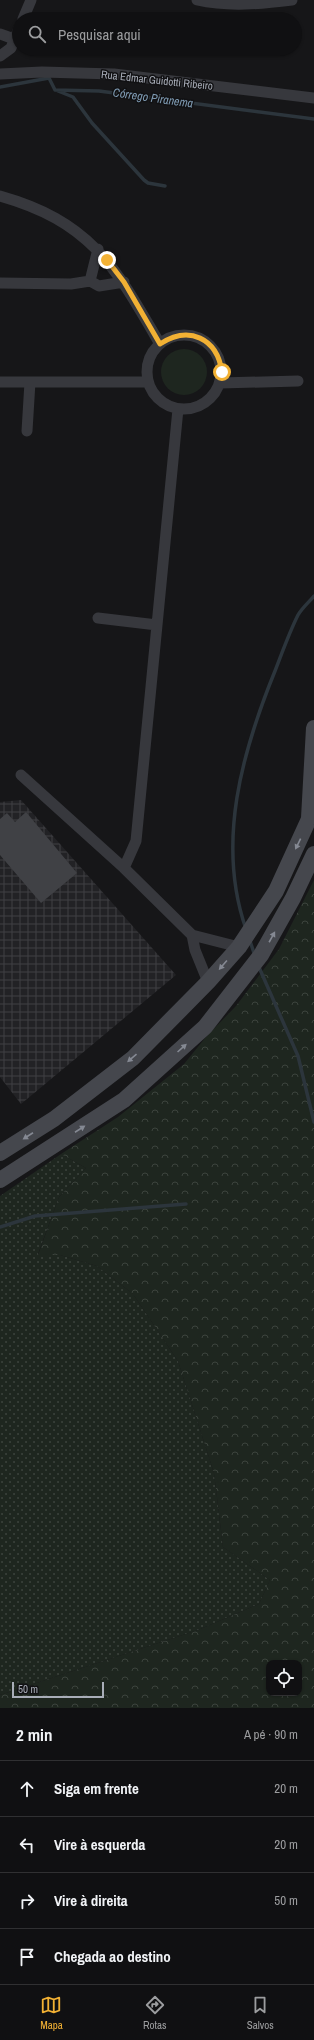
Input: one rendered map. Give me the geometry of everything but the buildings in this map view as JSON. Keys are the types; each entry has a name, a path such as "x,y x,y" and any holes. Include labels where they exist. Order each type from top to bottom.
{"main road":[{"path":"0,1153 54,1118 133,1058 208,982 238,947 276,891 312,814 314,728"},
{"path":"0,1180 124,1100 205,1027 262,955 293,898 314,854"}],"street":[{"path":"26,12 31,0"},
{"path":"197,0 214,4 258,4 292,0"},
{"path":"0,34 12,38"},
{"path":"0,56 11,48 12,45"},
{"name":"Rua Edmar Guidotti Ribeiro","path":"0,74 42,72 114,74 314,98"},
{"path":"0,196 56,218 85,238 98,250 124,282 160,344"},
{"path":"90,281 98,250"},
{"path":"0,283 71,284 90,281 99,286 124,282"},
{"path":"179,335 190,335 204,341 216,352 220,362 222,372 220,383 216,392 199,406 178,409 168,406 159,400 152,392 146,372 148,361 160,344 169,338 179,335"},
{"path":"220,383 298,381"},
{"path":"0,382 148,382"},
{"path":"27,432 30,382"},
{"path":"124,868 136,841 178,409"},
{"path":"98,618 157,625"},
{"path":"21,775 124,868 192,935 238,947"},
{"path":"192,935 195,950 208,982"}],"shaded area":[{"path":"21,800 176,975 21,1104 0,1077 0,802"}],"green space":[{"path":"189,349 193,350 203,359 206,363 206,381 197,391 189,395 179,395 171,391 162,381 161,367 165,359 175,350"},
{"path":"314,880 314,1708 0,1708 0,1695 198,1630 259,1604 270,1580 223,1547 214,1473 178,1361 133,1294 97,1266 60,1255 38,1255 59,1197 86,1168 61,1154 118,1117 184,1064 206,1037 236,1006 279,949"},
{"path":"61,1154 86,1168 59,1197 38,1254 60,1255 97,1266 133,1294 178,1361 214,1473 223,1547 270,1580 259,1604 198,1630 0,1695 0,1196"}],"waterway":[{"name":"Córrego Piranema","path":"0,87 49,78 55,90"},
{"name":"Córrego Piranema","path":"55,90 99,91 314,119"},
{"path":"58,91 73,97 92,123 144,180 148,183 165,186"},
{"path":"246,929 237,897 233,864 233,831 243,766 252,733 289,636 300,612 314,596"},
{"path":"250,941 255,956"},
{"path":"258,965 298,1056 314,1122"},
{"path":"0,1227 35,1216 186,1204"}],"route":[{"path":"107,260 124,282 160,344 169,338 179,335 190,335 200,338 209,344 216,352 222,372"}]}
